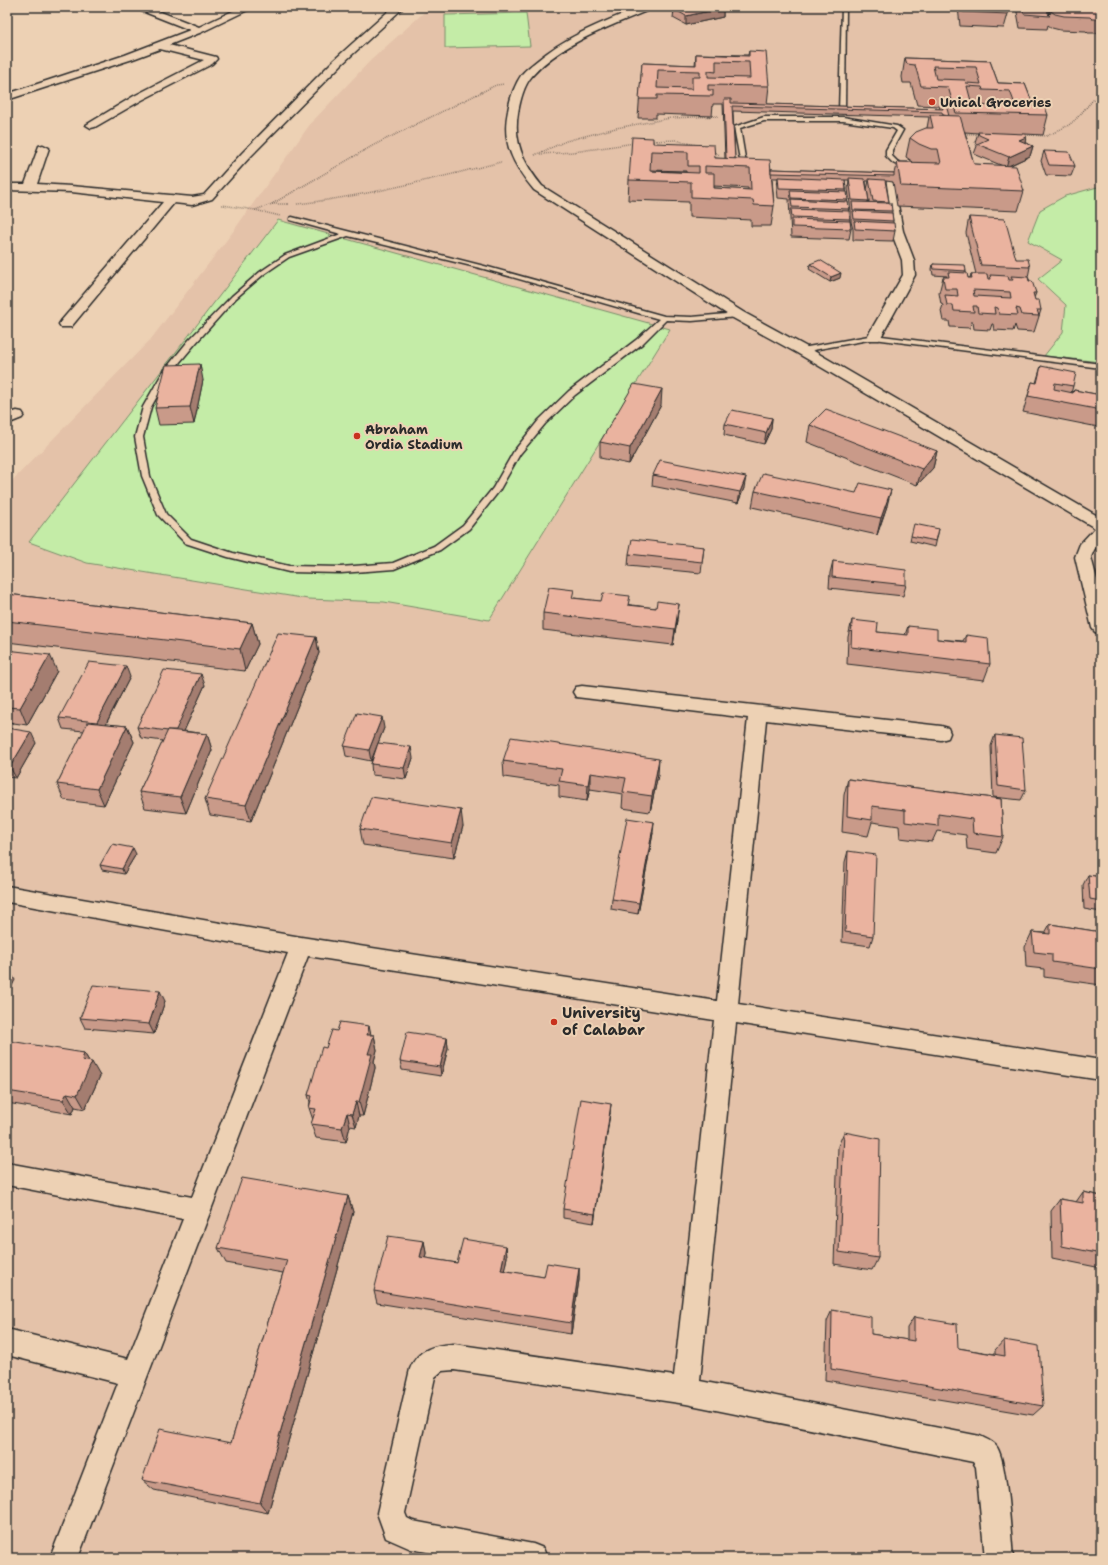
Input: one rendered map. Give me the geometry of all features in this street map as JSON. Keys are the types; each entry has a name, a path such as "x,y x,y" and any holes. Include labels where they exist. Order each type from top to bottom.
{"street":[{"path":"140,7 198,30"},
{"path":"7,97 129,57 198,30 249,7"},
{"path":"7,187 71,189 192,201 201,200 208,197 246,155 338,62 399,7"},
{"path":"648,7 584,35 548,55 527,76 513,105 510,127 510,142 516,158 538,188 738,315 802,350 1101,525"},
{"path":"91,125 212,59 158,46"},
{"path":"30,188 43,148"},
{"path":"874,337 909,275 908,260 897,231 886,187"},
{"path":"66,324 171,199"},
{"path":"1101,532 1086,548 1083,557 1101,628"},
{"path":"582,692 941,733"},
{"path":"686,1391 758,712"},
{"path":"7,894 301,946 1101,1070"},
{"path":"64,1558 301,946"},
{"path":"7,1174 198,1210"},
{"path":"7,1342 134,1374"},
{"path":"533,1558 411,1535 396,1528 391,1513 423,1369 437,1358 454,1357 686,1391 980,1450 987,1456 990,1467 999,1558"}],"lane":[{"path":"843,115 844,7"},
{"path":"744,170 737,127 740,125 764,119 843,115 900,130 889,150 890,156 895,162 913,172"},
{"path":"292,218 347,234 465,263 664,318 692,319 738,315"},
{"path":"347,234 287,256 262,273 240,292 192,342 170,368 147,407 139,437 146,476 162,516 188,541 231,555 289,568 333,570 394,566 437,548 466,527 496,489 517,453 542,422 572,393 639,342 664,318"},
{"path":"802,350 874,337 1101,366"}],"path":[{"path":"255,210 272,204 374,145 496,85 523,84"},
{"path":"1023,135 1047,136 1052,131 1071,124 1081,114 1091,100 1101,94"},
{"path":"538,154 566,141 616,128 671,118 719,116"},
{"path":"967,134 983,134"},
{"path":"647,142 676,139 700,146"},
{"path":"272,204 301,204 339,199 423,182 516,158 538,154 574,152 640,143"},
{"path":"707,149 720,155"},
{"path":"192,201 255,210 292,218"}],"shaded area":[{"name":"University of Calabar","path":"430,7 1101,7 1101,1558 7,1558 7,486 151,339 232,233 311,123 370,61"}],"green space":[{"path":"526,13 530,46 445,48 445,15"},
{"path":"1101,186 1101,362 1044,356 1063,332 1066,305 1038,279 1062,260 1028,241 1040,210 1065,196"},
{"name":"Abraham Ordia Stadium","path":"278,220 670,329 489,620 384,602 308,599 87,563 29,542"}],"building":[{"path":"682,7 723,8 686,16 674,9"},
{"path":"963,7 1006,7 1008,14 963,12"},
{"path":"1022,7 1101,7 1101,19 1064,16 1055,14 1051,11 1047,12 1051,13 1048,14 1050,16 1024,14"},
{"path":"749,51 766,52 769,86 708,85 708,90 713,90 713,96 657,95 657,99 639,99 642,63 696,65 696,54 749,56","holes":["716,61 749,62 750,78 708,77 708,71 716,72","658,70 700,71 700,77 692,77 692,89 657,88"]},
{"path":"905,58 990,61 998,83 1025,84 1034,107 1045,107 1048,115 956,113 948,87 921,86 915,65 907,64","holes":["933,66 976,67 981,84 966,83 965,80 936,79","967,86 982,87 983,90 1010,91 1016,107 972,105"]},
{"path":"724,99 731,99 731,103 943,109 940,101 945,101 949,116 943,115 942,112 732,106 735,159 726,159"},
{"path":"930,115 960,116 974,164 1016,166 1024,191 901,186 897,162 941,163 938,149 931,149 910,138 916,132 926,128 933,128"},
{"path":"978,132 1025,134 1026,137 1019,140 1033,146 1009,157 977,144 988,139 979,135"},
{"path":"632,137 653,138 653,143 714,145 715,158 770,160 774,206 754,205 753,200 691,197 691,182 629,180","holes":["651,151 688,152 688,166 699,166 699,173 650,171","705,166 750,168 751,190 714,188 714,173 705,173"]},
{"path":"1044,151 1069,152 1075,166 1049,165"},
{"path":"771,169 894,173 894,176 771,173"},
{"path":"778,177 845,180 846,190 779,188"},
{"path":"849,178 865,179 869,201 852,200"},
{"path":"869,179 885,180 889,202 873,201"},
{"path":"790,190 847,192 848,200 791,198"},
{"path":"791,199 848,202 849,209 792,207"},
{"path":"852,202 891,203 892,211 853,210"},
{"path":"791,209 849,211 850,219 792,217"},
{"path":"853,211 892,213 893,221 854,219"},
{"path":"969,217 1005,219 1016,259 1028,259 1030,267 981,265"},
{"path":"792,219 850,221 851,229 792,227"},
{"path":"854,221 894,223 895,231 855,229"},
{"path":"820,260 841,273 831,277 810,264"},
{"path":"933,264 965,265 966,271 934,269"},
{"path":"948,272 967,273 968,278 972,278 971,274 987,274 988,279 991,279 990,275 1008,276 1009,280 1013,280 1011,276 1028,277 1029,281 1032,281 1036,293 1033,293 1035,300 1039,300 1041,310 1037,310 1039,316 1022,315 1020,309 1016,308 1018,315 999,314 998,308 994,307 995,314 978,313 977,306 973,306 974,312 954,311 953,305 947,305 945,295 958,296 957,289 945,289 943,277 949,277","holes":["973,290 1010,292 1011,298 974,296"]},
{"path":"200,364 190,407 155,408 166,365"},
{"path":"1041,366 1076,373 1073,386 1055,383 1054,389 1073,393 1074,390 1101,395 1101,410 1028,396 1032,382 1037,383"},
{"path":"634,384 662,389 630,448 600,442"},
{"path":"826,409 937,451 922,469 810,425"},
{"path":"732,410 772,418 766,433 725,424"},
{"path":"660,460 746,477 740,492 653,475"},
{"path":"763,473 856,493 860,483 891,490 881,518 755,491"},
{"path":"914,524 939,529 936,541 911,536"},
{"path":"632,539 704,547 702,562 629,554"},
{"path":"833,561 906,570 906,585 832,577"},
{"path":"549,587 574,590 572,598 601,601 603,593 630,596 628,605 656,608 657,601 679,604 675,629 543,613"},
{"path":"7,594 252,623 240,649 7,621"},
{"path":"852,620 878,623 877,632 908,635 908,626 937,629 937,639 966,642 966,635 988,638 990,664 851,647"},
{"path":"278,633 316,637 246,805 205,799"},
{"path":"7,650 50,655 20,708 7,707"},
{"path":"89,662 126,666 97,722 59,718"},
{"path":"164,670 201,674 176,730 168,731 137,727"},
{"path":"357,713 382,717 369,750 344,746"},
{"path":"88,722 127,726 97,789 57,784"},
{"path":"7,728 31,732 10,767 7,767"},
{"path":"168,730 207,734 180,797 139,792"},
{"path":"995,735 1022,738 1026,790 998,786"},
{"path":"511,737 659,759 652,796 623,792 626,778 590,773 588,785 559,781 562,769 503,761"},
{"path":"378,743 411,747 404,768 371,764"},
{"path":"848,779 1001,799 1003,837 973,833 972,819 938,814 938,826 905,822 905,810 872,806 872,820 847,816"},
{"path":"371,797 461,810 452,843 360,829"},
{"path":"627,818 654,822 639,903 612,899"},
{"path":"112,844 133,848 122,869 100,865"},
{"path":"848,851 876,855 873,936 845,932"},
{"path":"1088,875 1101,877 1101,901 1090,899"},
{"path":"1050,924 1101,932 1101,969 1052,962 1052,954 1034,952 1032,932 1050,934"},
{"path":"93,985 160,991 149,1024 80,1018"},
{"path":"340,1022 369,1026 367,1035 374,1035 368,1054 372,1054 359,1102 356,1102 352,1114 347,1113 342,1128 311,1124 316,1109 309,1108 312,1096 308,1095 322,1047 326,1048 332,1030 337,1031"},
{"path":"407,1032 447,1038 440,1067 400,1061"},
{"path":"10,1041 84,1053 82,1060 92,1062 77,1095 67,1093 63,1100 7,1091 7,1047"},
{"path":"581,1099 611,1104 595,1214 563,1209"},
{"path":"844,1132 880,1139 878,1258 839,1252"},
{"path":"242,1178 348,1196 260,1503 142,1480 160,1429 231,1443 287,1260 218,1248"},
{"path":"1083,1192 1101,1196 1101,1254 1062,1246 1060,1199 1083,1203"},
{"path":"388,1236 424,1241 420,1257 457,1263 463,1239 506,1246 501,1270 544,1277 547,1263 579,1268 571,1323 374,1291"},
{"path":"832,1310 871,1317 871,1334 914,1341 914,1317 957,1324 958,1348 1005,1356 1004,1340 1039,1346 1043,1406 831,1369"}],"place":[{"name":"Unical Groceries","path":"932,102"},
{"name":"Abraham Ordia Stadium","path":"357,436"},
{"name":"University of Calabar","path":"554,1022"}]}
